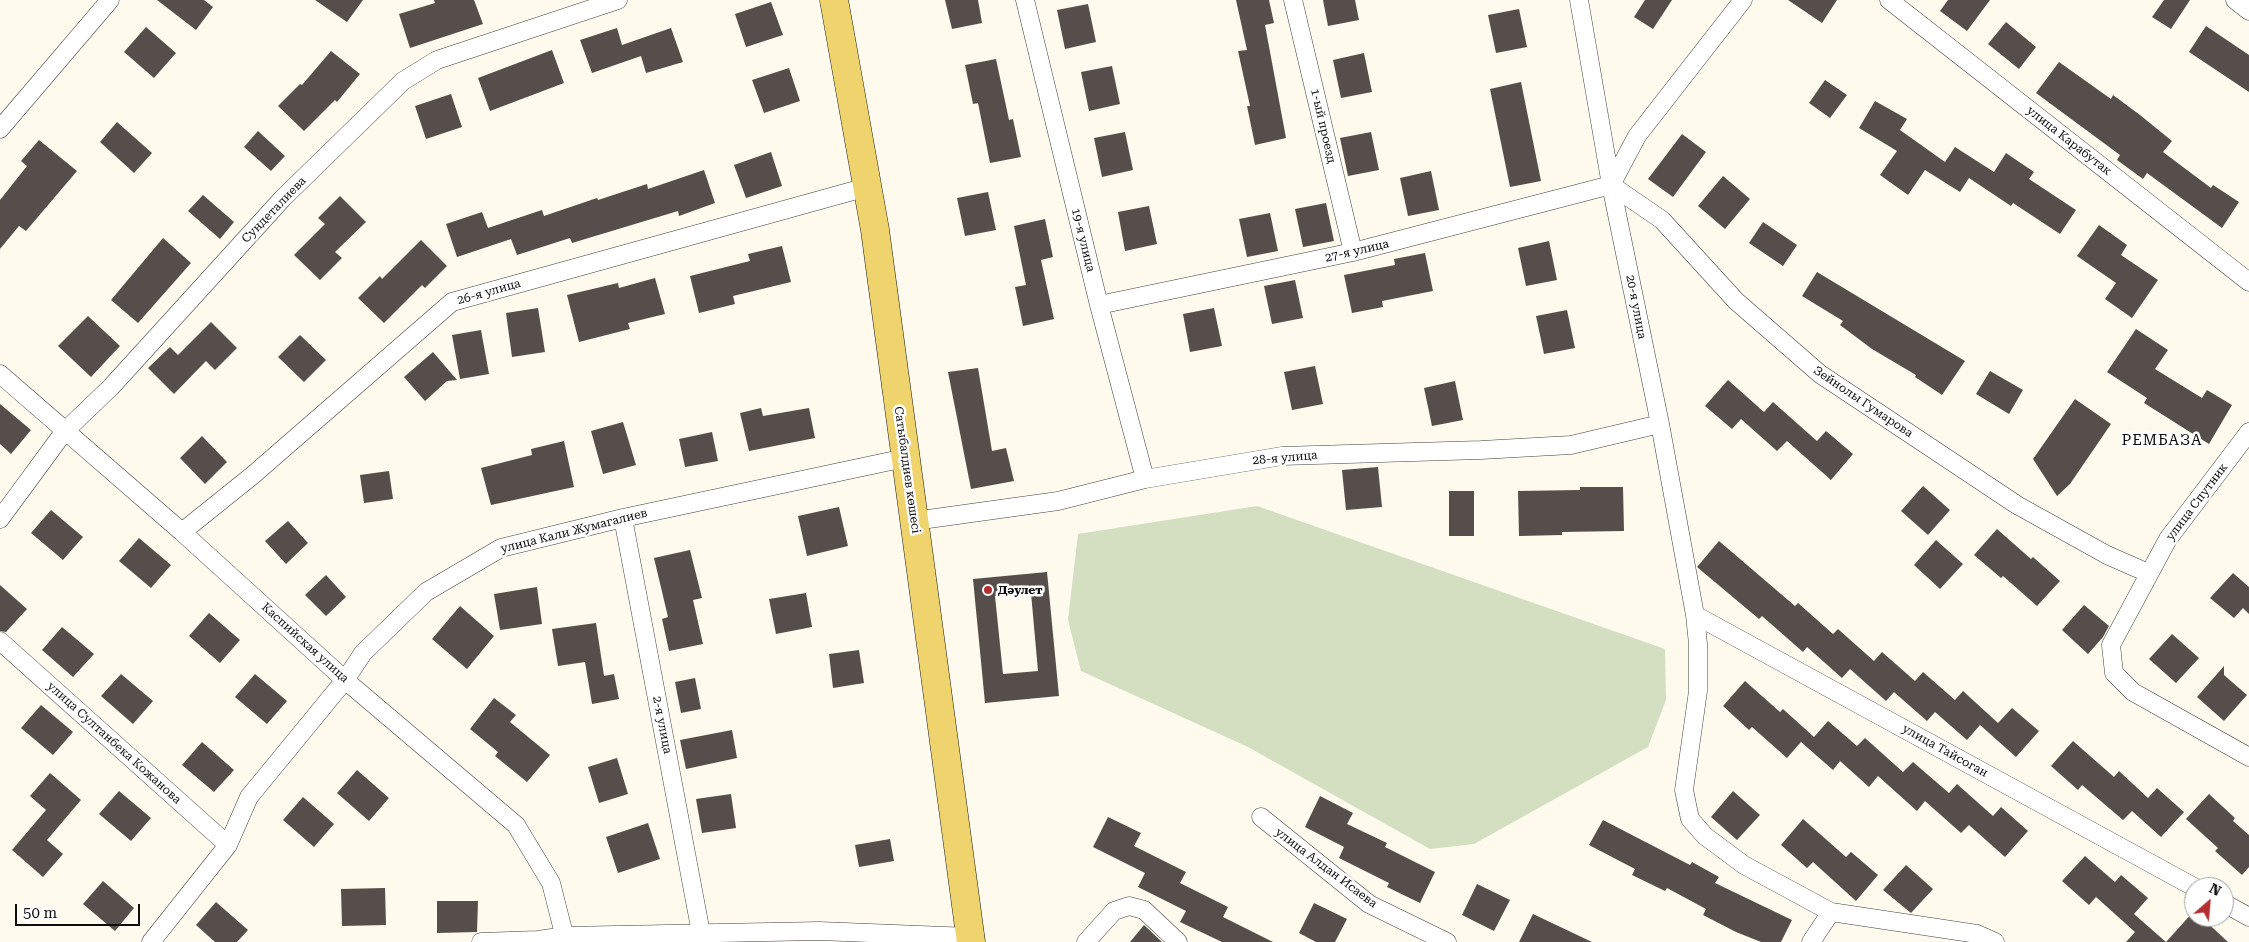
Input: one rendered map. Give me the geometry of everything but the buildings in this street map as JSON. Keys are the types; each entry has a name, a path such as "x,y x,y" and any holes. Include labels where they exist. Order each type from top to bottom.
{"main road":[{"name":"Сатыбалдиев көшесі","path":"834,0 876,238 970,939"}],"street":[{"path":"0,129 110,0"},
{"name":"Сундеталиева","path":"0,519 64,432 111,387 283,198 403,81 437,60 618,0"},
{"name":"19-я улица","path":"1025,0 1099,305 1145,479"},
{"name":"1-ый проезд","path":"1293,0 1353,252"},
{"name":"20-я улица","path":"1579,0 1612,185 1660,424 1695,615 1698,644 1698,691 1684,790 1690,819 1705,836 1744,865 1831,912"},
{"path":"1612,185 1637,136 1742,0"},
{"name":"улица Карабутак","path":"1889,0 2249,282"},
{"path":"2235,0 2249,11"},
{"name":"27-я улица","path":"1099,305 1353,252 1612,185"},
{"name":"Зейнолы Гумарова","path":"1612,185 1662,220 1736,301 1820,374 2017,505 2107,555 2148,574"},
{"name":"26-я улица","path":"182,532 253,474 452,302 867,187"},
{"name":"Каспийская улица","path":"0,374 64,432 182,532 345,680 516,825 551,883 566,939"},
{"name":"28-я улица","path":"914,521 1058,501 1145,479 1282,456 1481,450 1571,445 1660,424"},
{"name":"улица Спутник","path":"2148,574 2168,539 2248,435"},
{"name":"улица Кали Жумагалиев","path":"151,942 228,845 249,797 345,680 363,653 426,592 501,548 622,518 906,458"},
{"name":"2-я улица","path":"622,518 701,933"},
{"path":"2148,574 2111,645 2114,673 2133,692 2249,757"},
{"name":"улица Тайсоган","path":"1695,615 2184,882"},
{"name":"улица Султанбека Кожанова","path":"0,641 228,845"},
{"name":"улица Алдан Исаева","path":"1261,817 1369,904 1447,942"},
{"path":"1086,942 1114,911 1129,906 1144,910 1178,942"},
{"path":"2234,909 2249,917"},
{"path":"1811,942 1831,912 1977,934 1995,942"},
{"path":"482,942 701,933 970,939"}],"green space":[{"path":"1257,506 1665,649 1666,700 1648,747 1474,844 1430,849 1248,747 1081,671 1068,620 1078,534"}],"place":[{"name":"Дәулет","path":"988,590"}],"district":[{"name":"РЕМБАЗА","path":"2162,441"}]}
